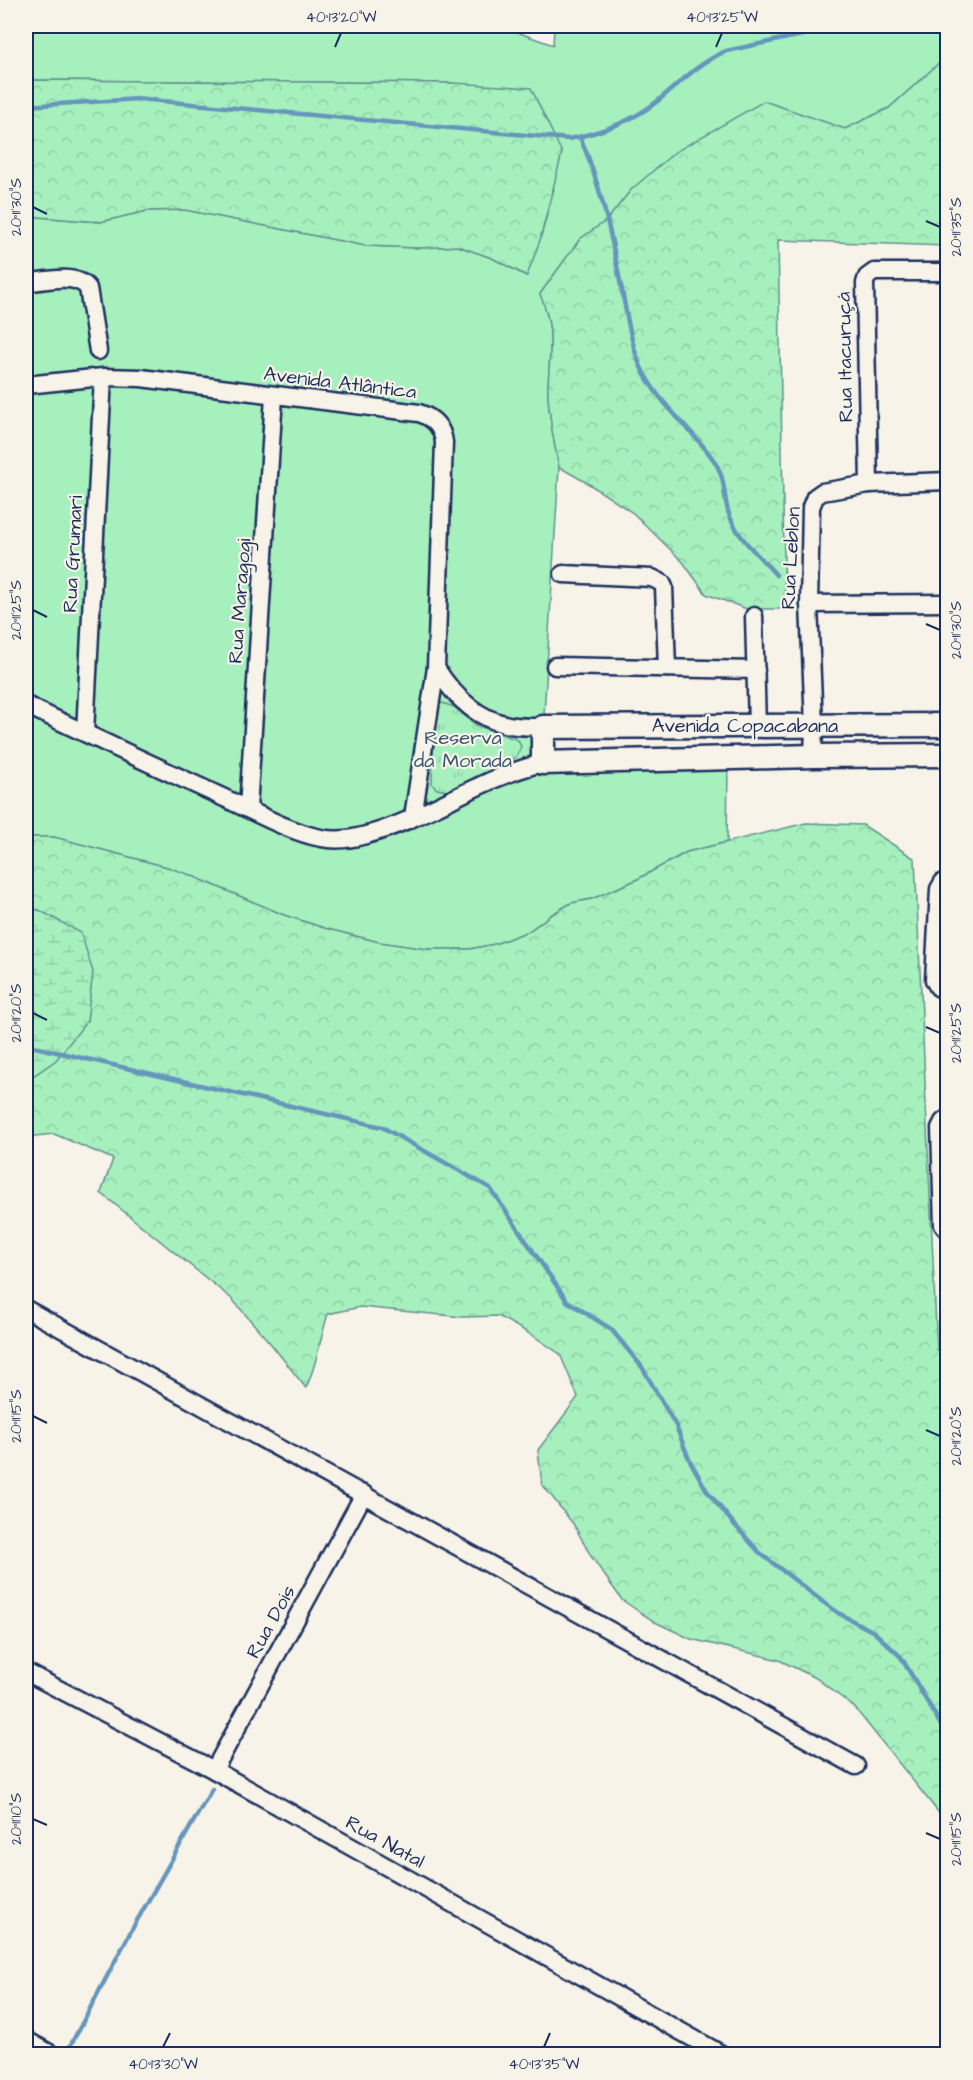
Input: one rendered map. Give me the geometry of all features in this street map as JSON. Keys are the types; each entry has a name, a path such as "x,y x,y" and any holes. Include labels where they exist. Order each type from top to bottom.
{"street":[{"name":"Rua Itacuruçá","path":"869,484 865,283 867,277 874,272 948,272"},
{"path":"26,283 68,279 84,283 88,288 98,351"},
{"name":"Avenida Atlântica","path":"26,385 103,377 141,378 419,413 427,416 440,427 444,442 436,668 413,817"},
{"name":"Rua Grumari","path":"85,733 103,377"},
{"name":"Rua Maragogi","path":"248,809 274,396"},
{"name":"Rua Leblon","path":"813,756 809,604 811,507 815,497 822,492 869,484 948,481"},
{"path":"563,574 652,578 662,583 667,668"},
{"path":"809,604 948,603"},
{"path":"754,616 757,727"},
{"path":"555,666 756,670"},
{"path":"26,705 299,832 321,838 344,840 367,835 413,817 521,768 543,763 543,727 510,725 491,720 467,706 448,687 436,668"},
{"name":"Avenida Copacabana","path":"543,727 948,725"},
{"name":"Avenida Copacabana","path":"543,763 948,755"},
{"path":"948,881 943,882 939,889 934,980 938,987 948,992"},
{"path":"948,1118 942,1122 940,1128 943,1225 948,1231"},
{"path":"26,1309 856,1766"},
{"name":"Rua Dois","path":"214,1770 364,1494"},
{"name":"Rua Natal","path":"26,1672 214,1770 721,2055"},
{"path":"26,2040 51,2055"}],"green space":[{"path":"26,26 500,26 553,45 554,29 560,26 947,26 947,64 938,65 889,108 845,129 764,101 631,190 607,220 580,239 540,294 550,333 548,394 559,467 541,765 728,766 727,842 687,852 636,880 592,899 571,903 529,931 495,944 470,949 426,949 379,942 324,928 284,915 167,867 54,837 26,837 26,216 100,222 147,211 185,210 366,246 419,248 458,246 492,258 526,276 540,240 554,189 453,83 26,80"},
{"path":"938,64 947,64 947,246 778,240 785,609 747,609 706,594 683,562 633,513 559,467 548,394 550,333 540,294 580,239 607,220 631,190 675,152 764,101 845,129 889,108"},
{"path":"26,80 453,83 531,88 562,153 540,240 527,276 492,258 458,246 419,248 366,246 185,210 147,211 100,222 26,216"},
{"name":"Reserva da Morada","path":"442,703 454,707 476,725 518,740 521,747 516,757 447,791 437,789 432,784 434,709"},
{"path":"806,823 863,825 915,859 937,1350 948,1351 947,1823 854,1707 816,1678 779,1660 691,1639 655,1622 622,1600 591,1556 574,1525 542,1484 538,1450 578,1397 560,1354 498,1316 463,1317 360,1307 328,1314 306,1388 232,1299 101,1193 113,1159 54,1134 26,1137 26,1081 56,1060 39,910 26,908 26,837 54,837 167,867 284,915 379,942 426,949 470,949 495,944 529,931 571,903 592,899 636,880 687,852"},
{"path":"26,908 39,910 81,933 93,972 87,1021 56,1060 26,1081"}],"waterway":[{"path":"26,106 139,99 569,139 603,130 636,116 698,68 726,51 844,26"},
{"path":"580,137 605,210 632,339 643,371 660,398 713,459 721,475 726,504 735,527 776,575"},
{"path":"26,1045 382,1127 490,1188 567,1301 611,1329 642,1367 676,1426 689,1459 707,1491 733,1523 760,1553 840,1614 874,1632 901,1657 948,1737"},
{"path":"68,2050 131,1931 212,1789"}]}
